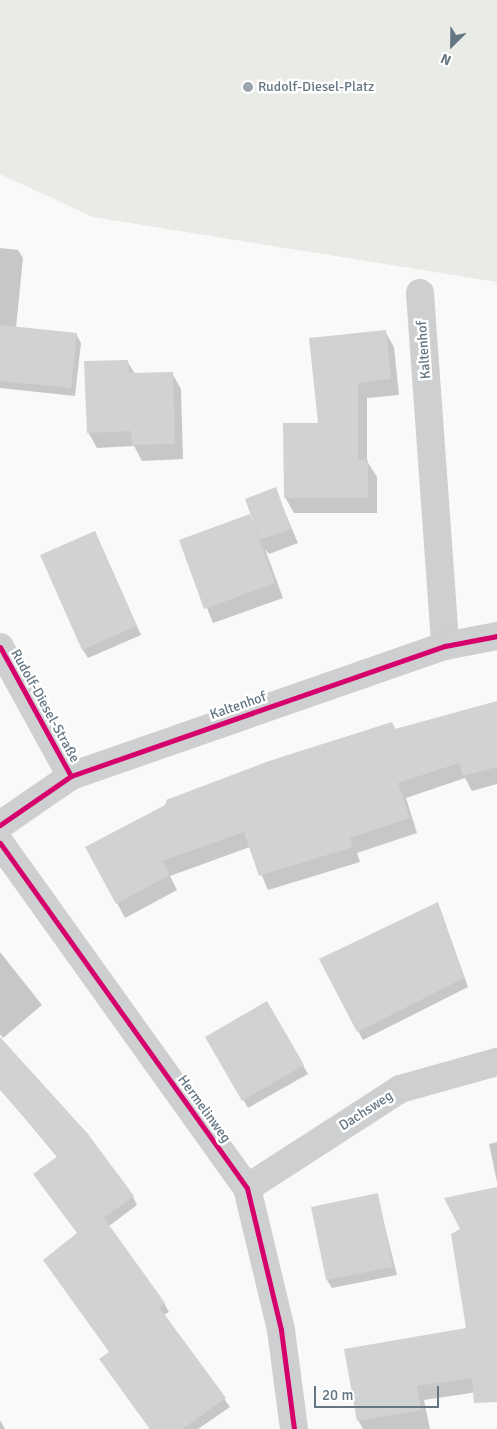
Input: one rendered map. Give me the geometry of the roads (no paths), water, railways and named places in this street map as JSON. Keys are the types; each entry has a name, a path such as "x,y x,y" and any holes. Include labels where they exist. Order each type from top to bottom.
{"street":[{"name":"Kaltenhof","path":"420,293 445,646"},
{"name":"Kaltenhof","path":"0,825 71,776 445,646 497,636"},
{"name":"Rudolf-Diesel-Straße","path":"0,647 71,776"},
{"name":"Hermelinweg","path":"0,843 247,1188 281,1330 294,1429"},
{"name":"Dachsweg","path":"247,1188 400,1089 497,1062"}],"place":[{"name":"Rudolf-Diesel-Platz","path":"248,87"}]}
